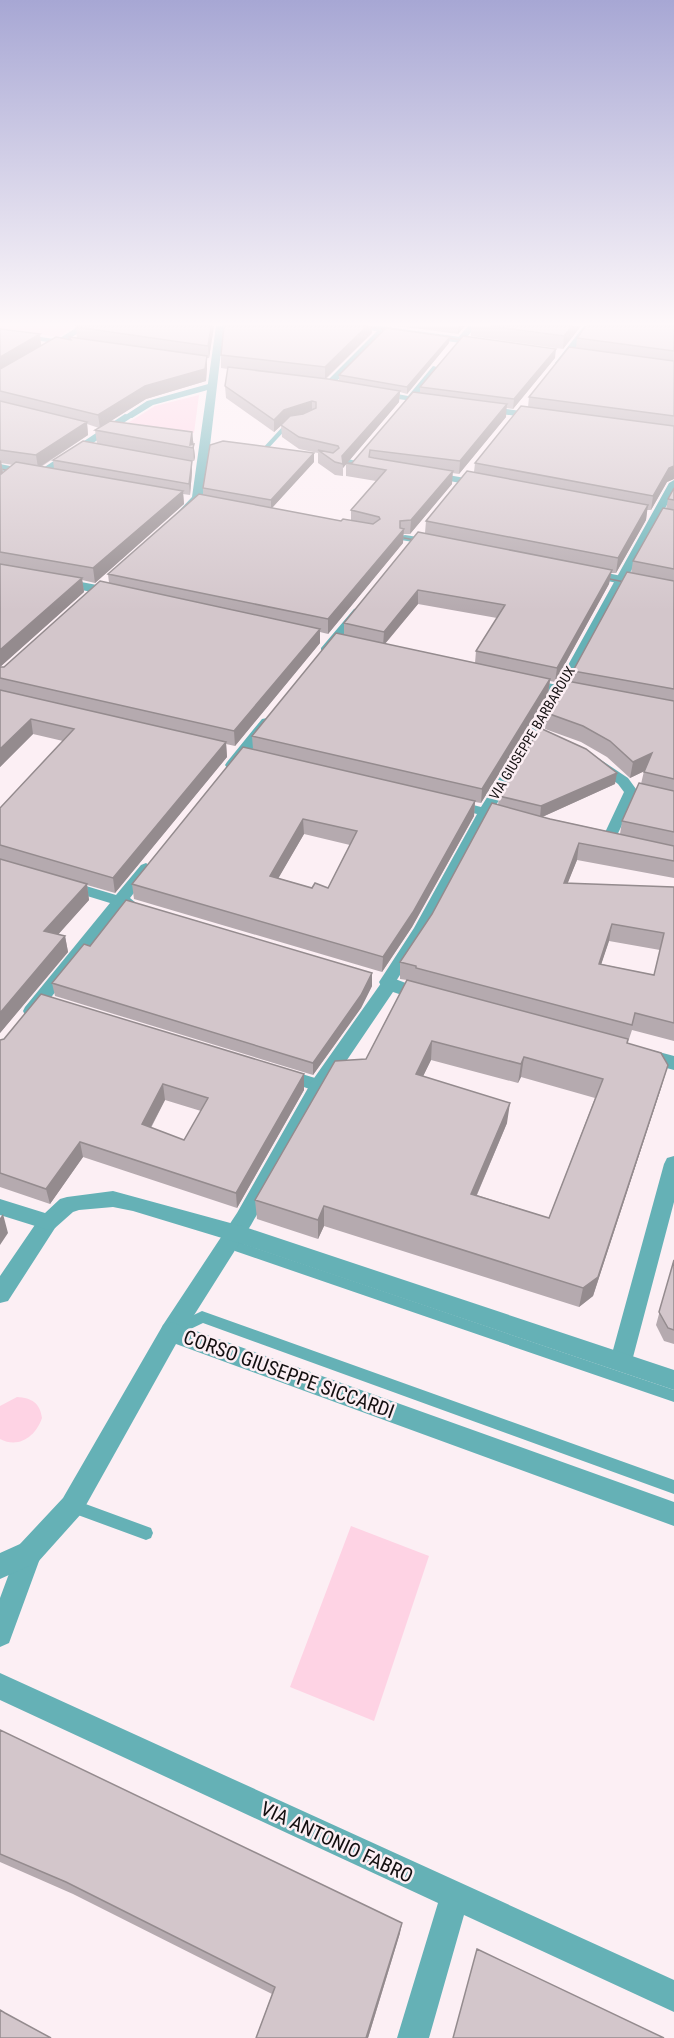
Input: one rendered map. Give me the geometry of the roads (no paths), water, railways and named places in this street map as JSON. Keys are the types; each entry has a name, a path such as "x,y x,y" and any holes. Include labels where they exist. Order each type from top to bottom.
{"street":[{"path":"39,474 101,431 119,421"},
{"path":"176,519 195,501 195,467 205,442 207,421"},
{"path":"101,431 132,432"},
{"path":"81,446 98,450"},
{"path":"0,467 55,477"},
{"path":"6,478 15,470"},
{"path":"418,473 495,486"},
{"name":"VIA GIUSEPPE BARBAROUX","path":"29,1553 72,1506 171,1332 244,1219 319,1086 384,981 420,929 484,812 535,732 660,518 674,483"},
{"path":"638,514 660,518"},
{"path":"405,552 410,538 426,526"},
{"path":"410,538 450,546"},
{"path":"576,571 674,591"},
{"path":"47,579 103,586 86,598"},
{"path":"318,659 364,603"},
{"path":"515,680 594,696"},
{"path":"225,773 276,710"},
{"path":"535,732 549,737"},
{"path":"585,754 623,781 631,792 674,802"},
{"path":"625,844 603,839 631,792"},
{"path":"446,802 516,820"},
{"path":"20,1024 46,1001 120,900 157,855"},
{"path":"54,882 142,907"},
{"path":"384,981 408,992 442,1002"},
{"path":"625,1050 674,1063"},
{"path":"268,1070 319,1086"},
{"path":"621,1361 674,1164"},
{"path":"0,1294 48,1222 66,1205 89,1200 113,1199 233,1234 674,1380"},
{"path":"0,1207 48,1222"},
{"name":"CORSO GIUSEPPE SICCARDI","path":"171,1332 674,1514"},
{"path":"0,1566 29,1553"},
{"path":"0,1634 29,1553"},
{"name":"VIA ANTONIO FABRO","path":"0,1686 674,1996"},
{"path":"413,2038 455,1896"}],"lane":[{"path":"265,450 287,425 300,423"},
{"path":"233,1234 239,1247 674,1396"},
{"name":"CORSO GIUSEPPE SICCARDI","path":"171,1332 202,1317 674,1487"},
{"path":"72,1506 146,1533"}],"tram line":[{"path":"0,469 24,473"},
{"path":"404,538 430,543"},
{"path":"595,576 674,592"}]}
